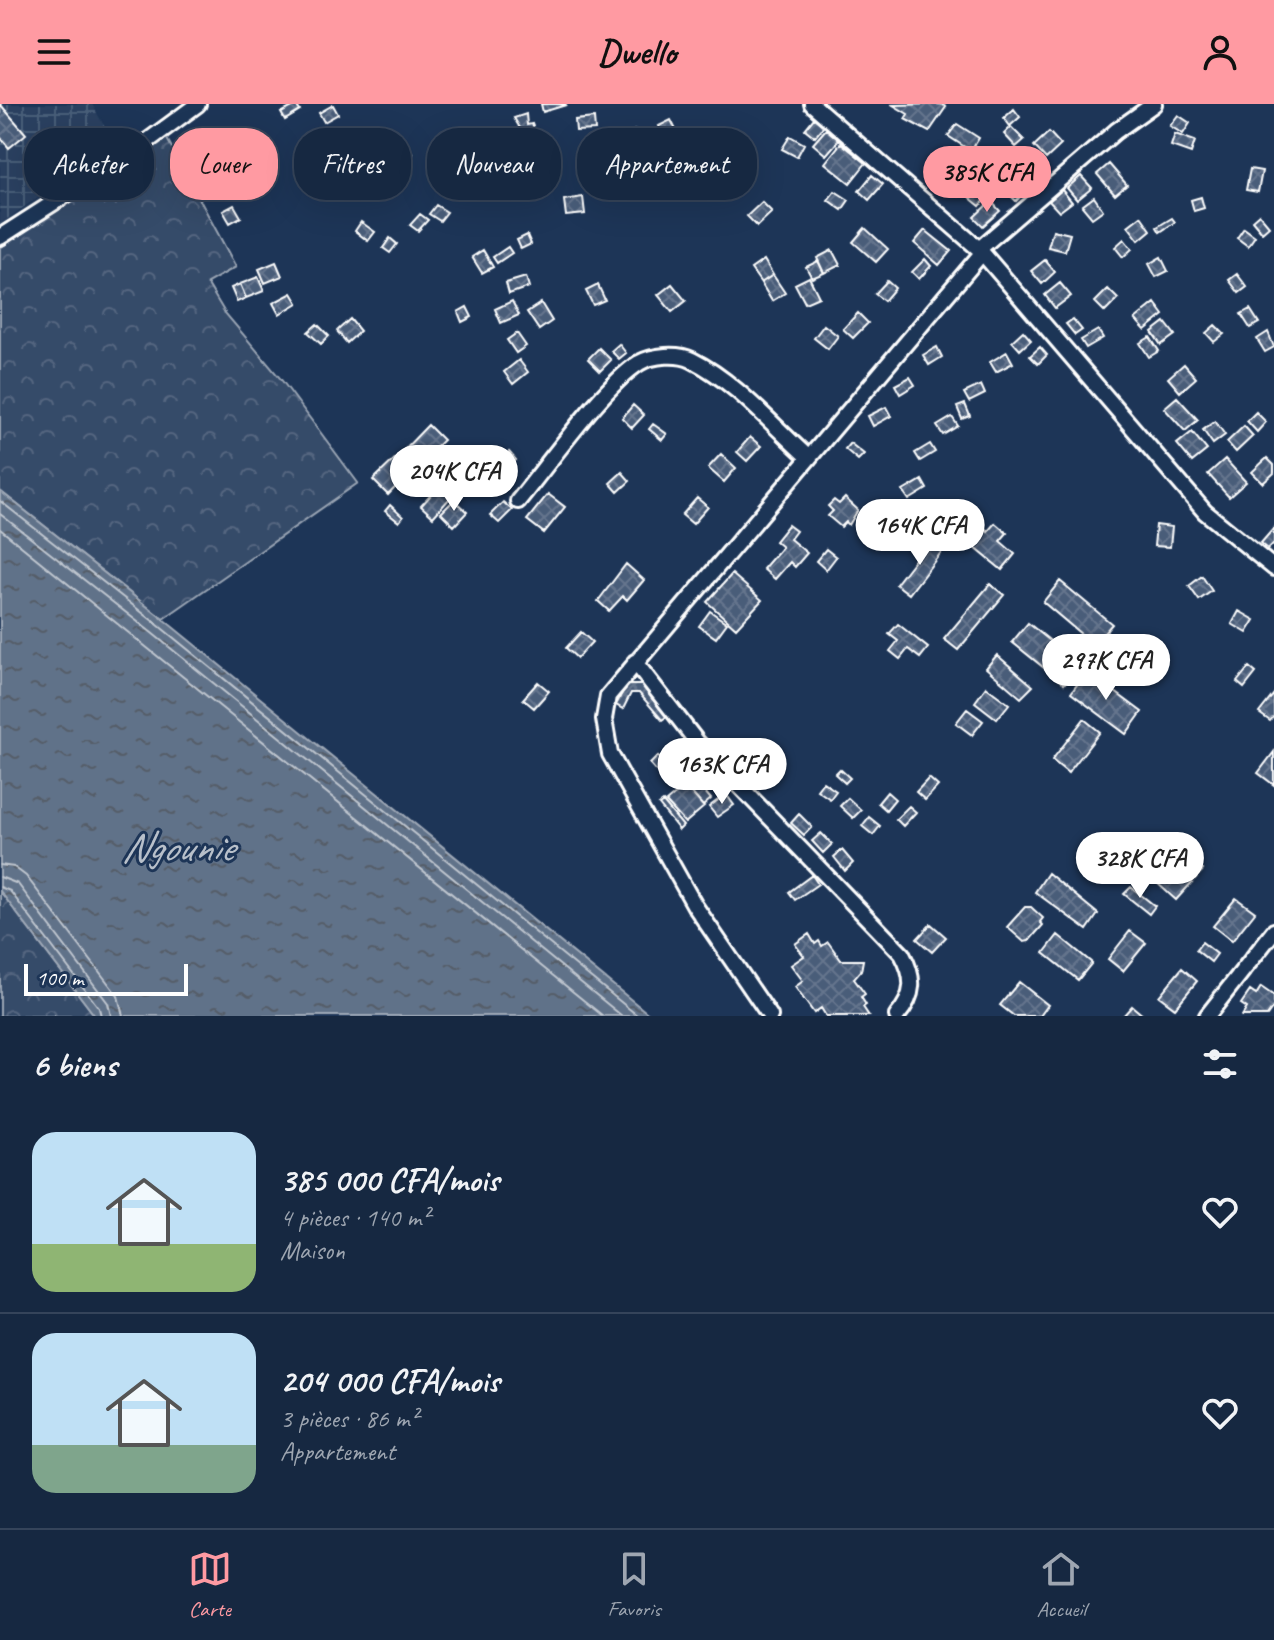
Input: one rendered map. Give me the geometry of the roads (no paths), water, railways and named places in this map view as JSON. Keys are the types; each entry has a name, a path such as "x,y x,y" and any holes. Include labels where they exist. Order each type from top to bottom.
{"street":[{"path":"0,237 134,151 198,104"},
{"path":"812,104 980,251 1143,444 1205,512 1274,568"},
{"path":"770,1016 695,906 610,754 604,719 608,696 980,251 1116,131 1154,104"},
{"path":"518,501 606,395 640,363 657,358 690,359 709,371 809,458"},
{"path":"635,662 697,742 902,954 913,975 909,1002 897,1016"},
{"path":"1207,1016 1274,931"}],"water":[{"name":"Ngounie","path":"0,491 163,619 651,1016 95,1016 0,891"}]}
